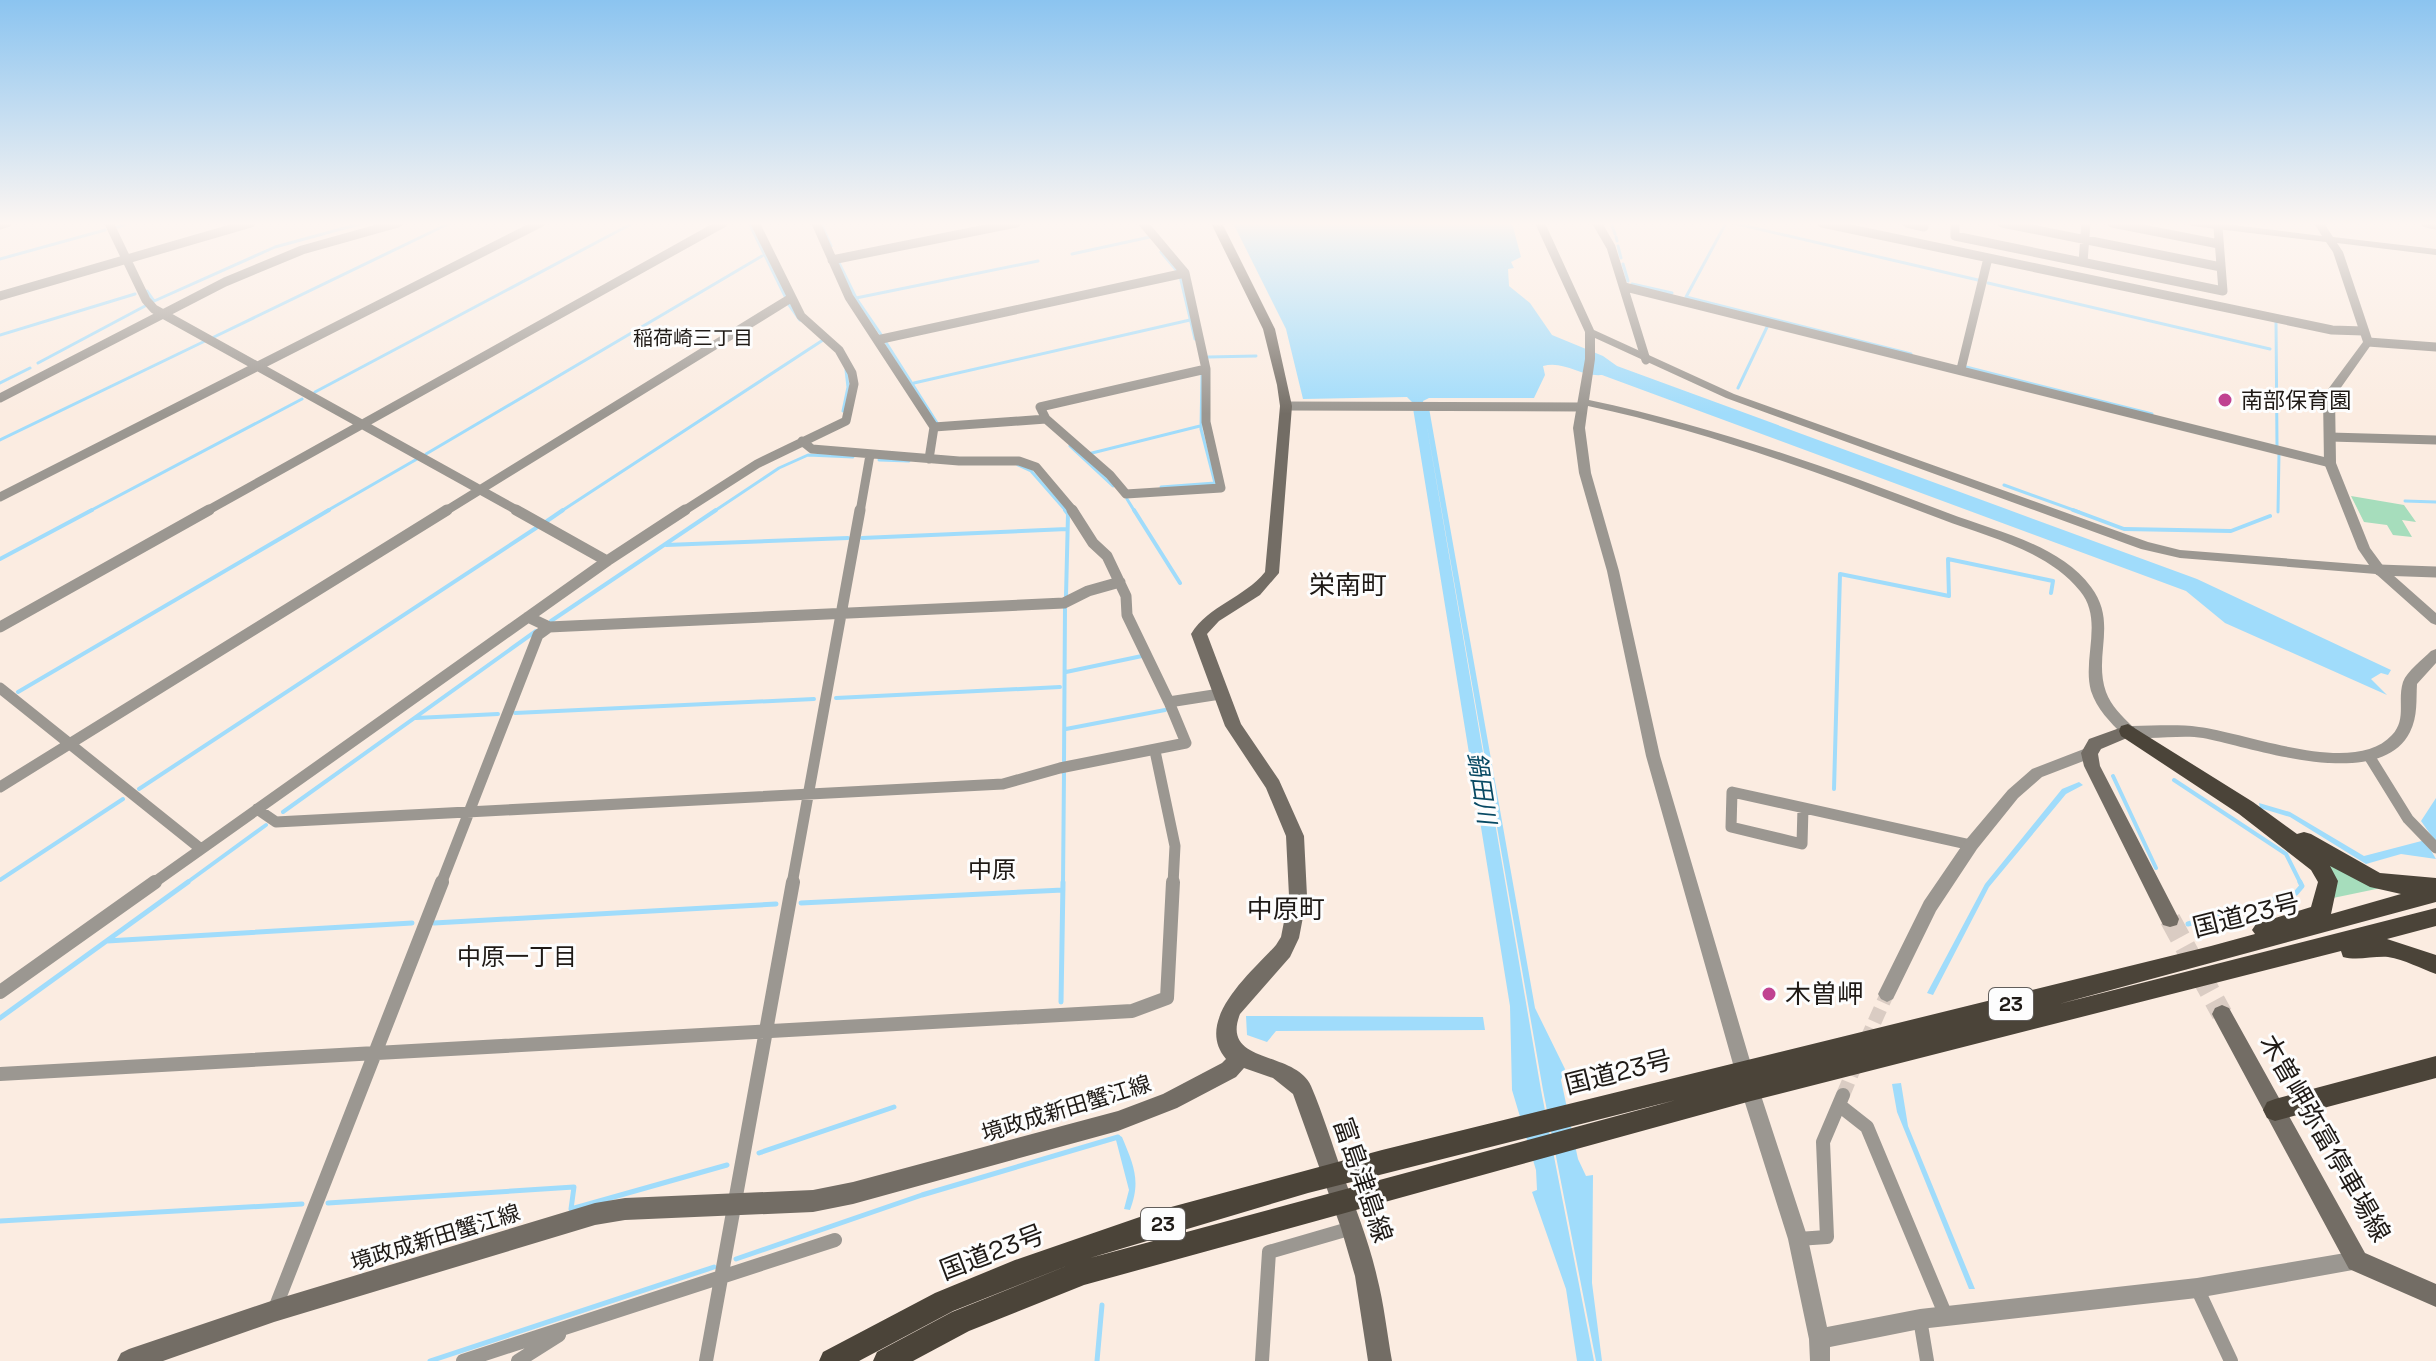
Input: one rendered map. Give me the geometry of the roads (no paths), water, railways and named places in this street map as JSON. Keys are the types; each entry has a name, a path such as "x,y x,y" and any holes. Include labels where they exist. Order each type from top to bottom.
{"highway":[{"name":"23","path":"2128,731 2301,848 2318,864 2328,881 2327,900 2318,914 2250,933 2208,955"},
{"name":"23","path":"2246,808 2385,885 2402,889 2436,883"},
{"name":"国道23号","path":"886,1361 961,1321 1084,1272 1337,1187 1747,1080 2436,893"},
{"name":"国道23号","path":"1747,1080 2256,965 2436,917"},
{"name":"23","path":"2256,965 2312,959 2369,946 2395,948 2436,965"},
{"path":"2275,1110 2436,1067"},
{"name":"国道23号","path":"832,1361 944,1303 1078,1251 1207,1210 1337,1187"}],"main road":[{"path":"1240,1058 1230,1049 1226,1024 1232,1009 1283,951 1290,938 1298,896 1295,836 1273,785 1233,726 1199,634 1213,617 1263,588 1272,573 1286,406 1269,329 1248,287"},
{"path":"2128,731 2095,744 2089,753 2098,780 2170,919"},
{"name":"木曽岬弥富停車場線","path":"2222,1014 2357,1261 2436,1296"},
{"name":"富島津島線","path":"1240,1058 1273,1067 1301,1088 1352,1228 1366,1276 1380,1361"},
{"name":"境政成新田蟹江線","path":"129,1361 274,1311 595,1214 625,1209 813,1201 1046,1142 1170,1101 1229,1070 1240,1058"}],"street":[{"path":"0,296 33,287"},
{"path":"140,287 146,300 162,313 482,488 607,561"},
{"path":"0,398 162,313 221,287"},
{"path":"0,497 415,287"},
{"path":"0,627 610,287"},
{"path":"0,992 607,561 736,477 846,421 854,384 839,350 801,316 785,287"},
{"path":"844,287 934,427 929,459"},
{"path":"877,340 1123,287"},
{"path":"1188,287 1206,369 1206,422 1221,488 1126,494 1110,475 1046,419 1040,407 1206,369"},
{"path":"1569,287 1590,332 1580,444 1585,473 1613,571 1653,756 1747,1080 1798,1239 1819,1339 1820,1361"},
{"path":"1646,360 1625,287 2330,463"},
{"path":"1961,369 1981,287"},
{"path":"2124,287 2366,337 2436,347"},
{"path":"2201,287 2223,291 2223,287"},
{"path":"2349,287 2366,337"},
{"path":"0,787 791,298"},
{"path":"1590,332 1646,360 1744,401 2164,551 2436,572"},
{"path":"2366,337 2329,396 2330,463 2364,549 2379,570 2436,620"},
{"path":"1286,406 1582,404 1667,421 1754,448 1969,525 2061,567 2095,602 2098,626 2095,682 2104,707 2128,731 2198,732 2329,759 2351,760 2369,756 2383,751 2404,728 2409,718 2410,682 2436,654"},
{"path":"934,427 1046,419"},
{"path":"2330,437 2436,440"},
{"path":"257,809 276,822 1003,784 1060,768 1186,743 1127,615 1120,582 1103,550 1093,543 1075,514 1036,467 1019,461 929,459 812,449 802,441"},
{"path":"706,1361 870,455"},
{"path":"528,617 549,627 1064,603 1120,582"},
{"path":"274,1311 538,635 549,627"},
{"path":"0,688 201,849"},
{"path":"1169,702 1220,694"},
{"path":"0,1074 1132,1011 1167,998 1175,846 1155,751"},
{"path":"1887,994 1930,906 1971,845 2013,794 2037,773 2089,753"},
{"path":"2369,756 2408,819 2436,848"},
{"path":"1803,808 1802,844 1731,827 1732,792 1971,845"},
{"path":"1798,1239 1827,1237 1822,1180 1823,1142 1841,1100 1867,1127 1946,1316"},
{"path":"1262,1361 1269,1252 1352,1228"},
{"path":"463,1361 835,1240"},
{"path":"1819,1339 1920,1319 2197,1288 2357,1261"},
{"path":"2197,1288 2231,1361"},
{"path":"1920,1319 1927,1361"},
{"path":"518,1361 573,1326"}],"water":[{"name":"鍋田川","path":"1265,287 1510,287 1530,303 1552,335 1603,356 1617,366 2197,579 2391,670 2388,675 2381,673 2371,679 2387,695 2225,623 2186,591 1602,375 1543,366 1545,375 1534,398 1429,398 1423,401 1424,408 1429,408 1535,1008 1565,1069 1561,1080 1578,1159 1586,1176 1593,1175 1592,1283 1602,1361 1596,1361 1543,1090 1426,421 1541,1090 1594,1361 1577,1361 1566,1289 1532,1192 1537,1190 1536,1170 1512,1090 1510,1006 1412,402 1407,397 1303,399 1286,329"},
{"path":"2079,782 2083,785 2066,794 1989,887 1933,995 1927,993 1985,884 2062,789"},
{"path":"2436,798 2436,845 2429,847 2436,859 2401,854 2366,864 2290,817 2260,808 2259,803 2290,812 2364,856 2433,838 2421,821"},
{"path":"1246,1016 1483,1017 1485,1030 1276,1031 1267,1042 1247,1035"},
{"path":"1901,1083 1908,1126 1975,1289 1969,1289 1897,1112 1892,1084"},
{"path":"1118,1135 1122,1137 1135,1174 1130,1210 1124,1209 1129,1190 1116,1140"}],"waterway":[{"path":"152,302 187,287"},
{"path":"214,337 319,287"},
{"path":"315,392 513,287"},
{"path":"426,454 710,287"},
{"path":"780,287 785,296"},
{"path":"850,287 856,298"},
{"path":"856,298 913,287"},
{"path":"1183,287 1195,339"},
{"path":"1643,287 1672,293"},
{"path":"1692,287 1686,297 1911,354"},
{"path":"2003,287 2270,349"},
{"path":"147,291 154,301"},
{"path":"0,335 135,294"},
{"path":"856,298 882,336"},
{"path":"787,302 800,320"},
{"path":"38,363 145,306"},
{"path":"914,383 1190,320"},
{"path":"2276,320 2277,446"},
{"path":"1738,388 1768,325"},
{"path":"562,511 823,340"},
{"path":"0,440 205,341"},
{"path":"885,341 937,423"},
{"path":"1208,357 1256,356"},
{"path":"1966,367 2152,414"},
{"path":"0,383 30,368"},
{"path":"843,411 848,387 846,370"},
{"path":"1161,487 1215,483 1201,429 1202,373"},
{"path":"88,512 302,399"},
{"path":"1088,454 1200,426"},
{"path":"1070,446 1113,486"},
{"path":"2278,512 2279,453"},
{"path":"716,510 779,468 808,455 853,457"},
{"path":"325,512 417,459"},
{"path":"879,460 909,461"},
{"path":"1018,465 1031,471 1067,512"},
{"path":"2004,485 2079,512"},
{"path":"1127,499 1135,512"},
{"path":"2405,501 2436,502"},
{"path":"0,559 92,510"},
{"path":"18,692 329,510"},
{"path":"551,621 716,510"},
{"path":"1065,510 1068,514 1066,596"},
{"path":"1134,510 1180,583"},
{"path":"2073,510 2124,529 2231,531 2270,516"},
{"path":"547,521 562,511"},
{"path":"139,789 536,528"},
{"path":"862,538 1067,529"},
{"path":"666,545 848,538"},
{"path":"1834,789 1840,574 1949,596 1948,559 2053,581 2051,593"},
{"path":"1064,761 1065,608"},
{"path":"283,812 536,631"},
{"path":"1066,672 1142,656"},
{"path":"836,698 1060,687"},
{"path":"515,713 814,699"},
{"path":"1066,729 1165,710"},
{"path":"416,718 498,714"},
{"path":"1063,884 1064,773"},
{"path":"2113,776 2156,868"},
{"path":"2174,780 2286,854 2302,886 2296,893 2188,924"},
{"path":"0,880 123,799"},
{"path":"185,884 266,825"},
{"path":"0,1018 188,882"},
{"path":"1063,882 1063,890"},
{"path":"801,903 1063,890"},
{"path":"1061,1002 1063,890"},
{"path":"434,923 776,904"},
{"path":"107,941 412,923"},
{"path":"759,1153 894,1107"},
{"path":"736,1259 922,1195 1118,1137 1120,1142"},
{"path":"328,1203 574,1187 571,1209 727,1165"},
{"path":"0,1221 302,1204"},
{"path":"430,1361 714,1267"},
{"path":"1097,1361 1102,1305"}],"tunnel":[{"path":"2170,919 2222,1014"},
{"path":"1866,1041 1887,994"},
{"path":"1843,1095 1856,1064"}],"place":[{"name":"南部保育園","path":"2225,400"},
{"name":"木曽岬","path":"1769,994"}],"district":[{"name":"稲荷崎三丁目","path":"693,338"},
{"name":"栄南町","path":"1348,585"},
{"name":"中原","path":"992,869"},
{"name":"中原町","path":"1286,909"},
{"name":"中原一丁目","path":"517,956"}]}
